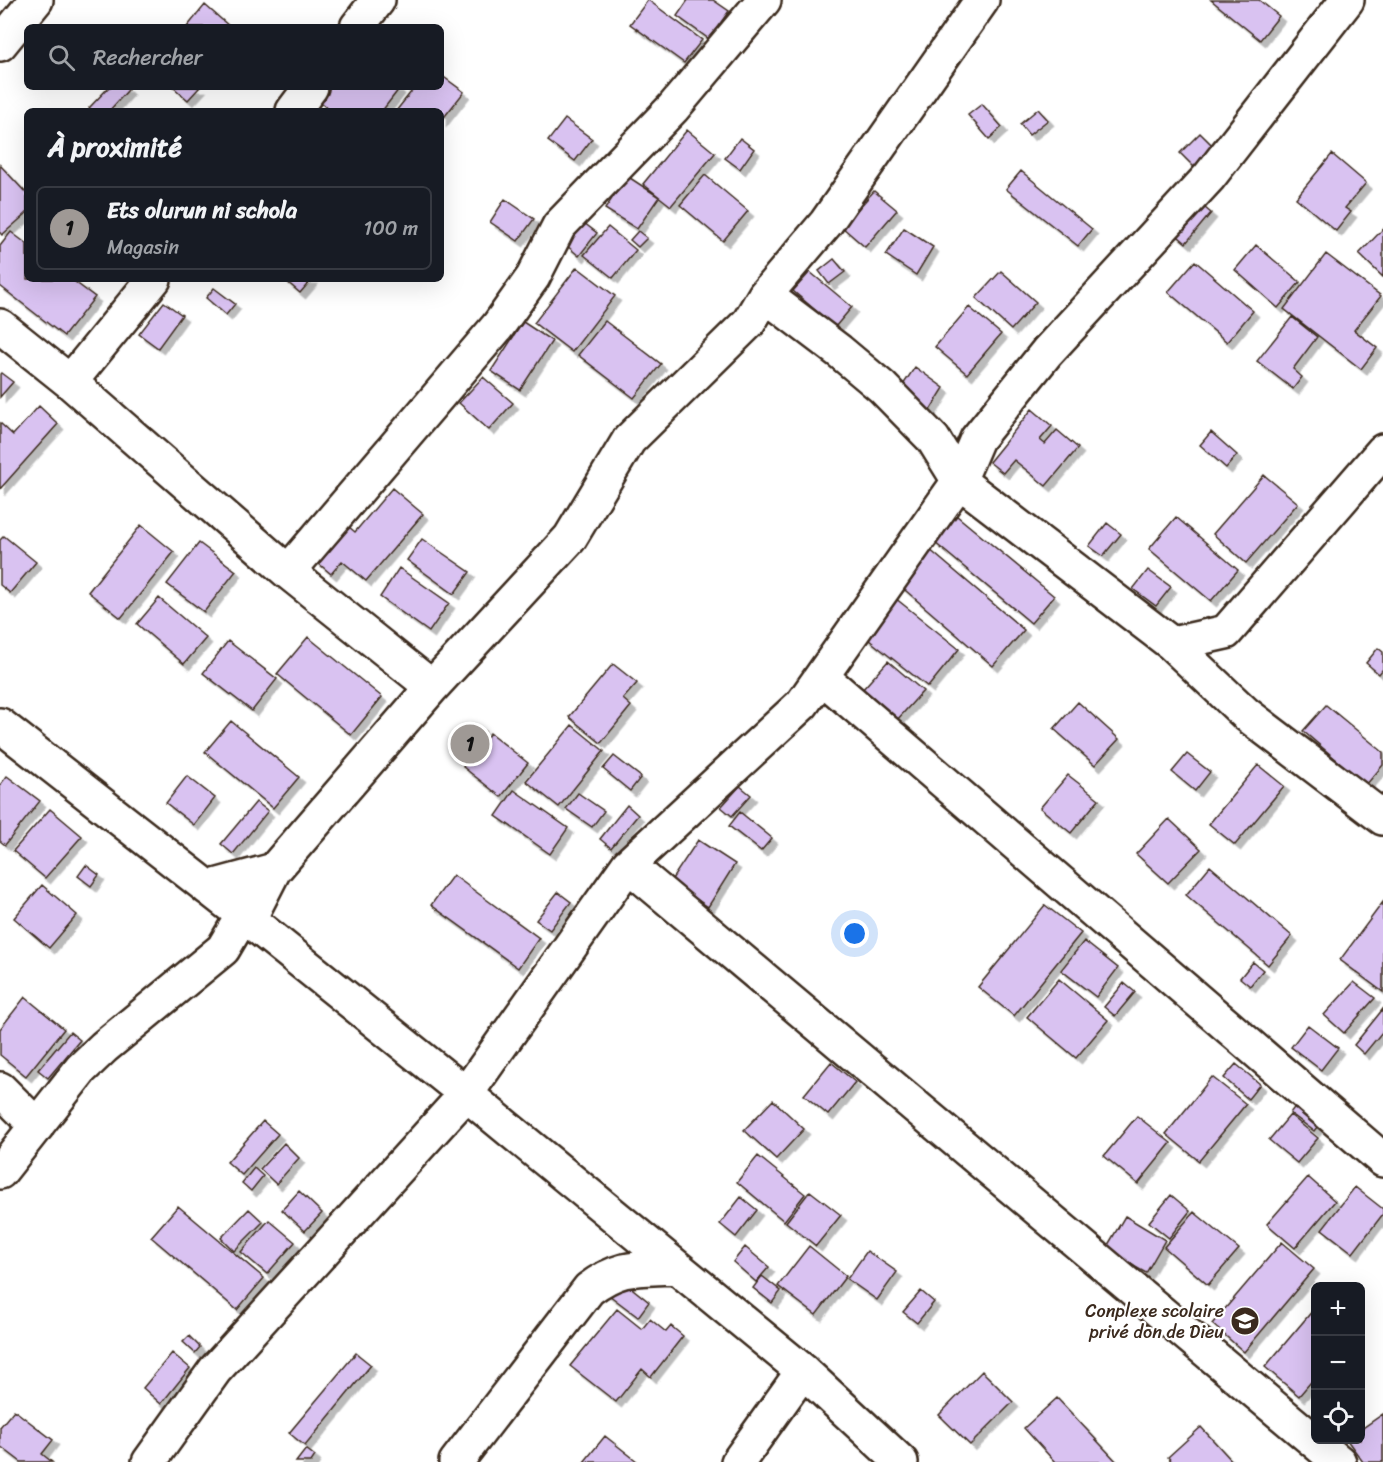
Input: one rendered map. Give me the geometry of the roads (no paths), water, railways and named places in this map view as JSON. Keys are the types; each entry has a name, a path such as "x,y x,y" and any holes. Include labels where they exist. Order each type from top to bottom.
{"street":[{"path":"0,44 36,0"},
{"path":"359,24 378,0"},
{"path":"288,572 498,326 533,277 559,225 673,108 764,0"},
{"path":"0,1172 81,1069 104,1047 223,949 246,917 274,870 432,687 570,538 629,440 707,365 826,223 982,0"},
{"path":"149,1462 215,1370 466,1094 628,865 802,704 958,481 977,439 1047,352 1209,177 1347,0"},
{"path":"295,108 309,90"},
{"path":"70,382 152,282"},
{"path":"757,308 800,321 839,351 882,387 933,439 958,481 1172,644 1246,714 1383,818"},
{"path":"0,326 70,382 288,572 432,687"},
{"path":"1214,684 1226,632 1383,451"},
{"path":"1172,644 1226,632"},
{"path":"822,677 1383,1160"},
{"path":"0,725 246,917 466,1094 803,1371 901,1462"},
{"path":"628,865 1339,1462"},
{"path":"208,888 274,870"},
{"path":"223,949 284,948"},
{"path":"0,1089 37,1126"},
{"path":"456,1462 589,1289 617,1272 675,1267"},
{"path":"738,1462 803,1371"}],"place":[{"name":"Ets olurun ni schola","path":"470,744"},
{"name":"Conplexe scolaire privé don de Dieu","path":"1245,1321"}]}
